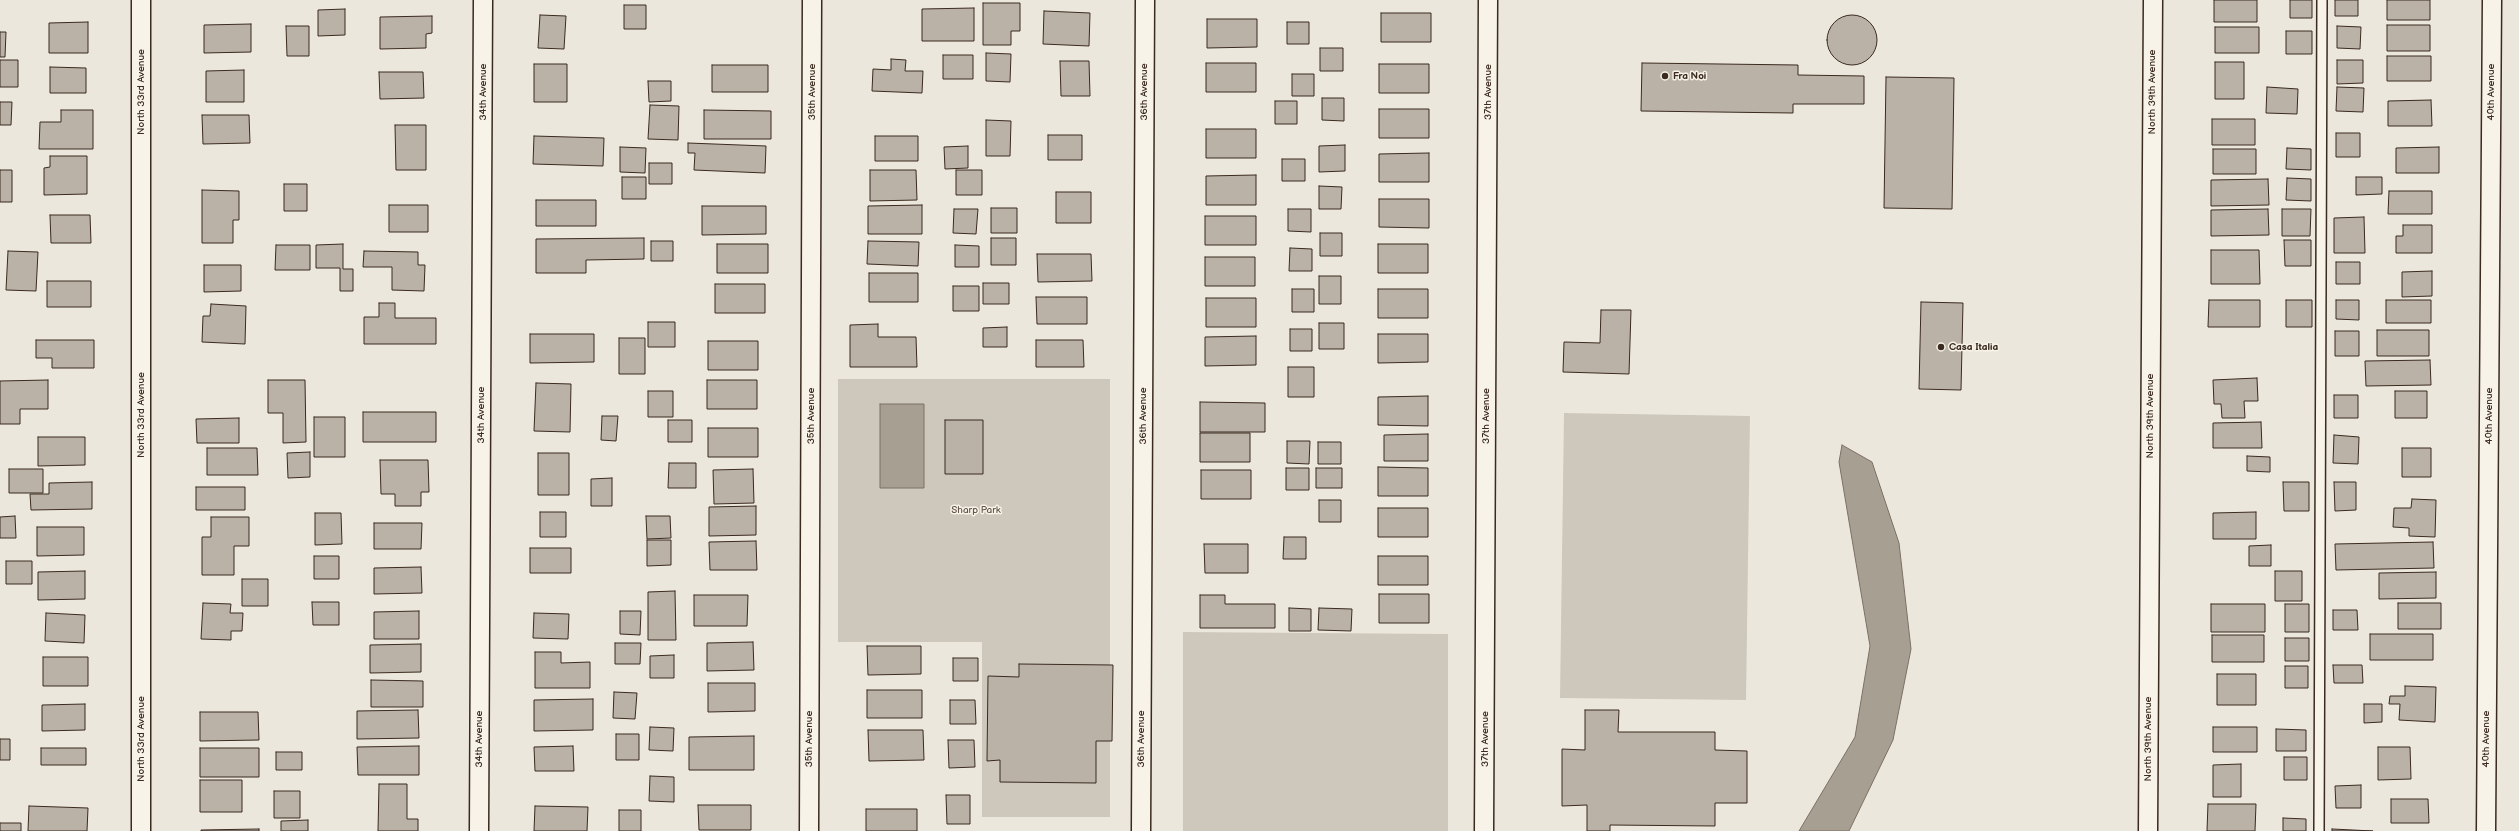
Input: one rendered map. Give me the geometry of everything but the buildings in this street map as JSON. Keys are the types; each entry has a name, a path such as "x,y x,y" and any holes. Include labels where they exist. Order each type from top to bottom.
{"street":[{"name":"North 33rd Avenue","path":"141,0 142,831"},
{"name":"34th Avenue","path":"479,831 483,0"},
{"name":"35th Avenue","path":"809,831 812,0"},
{"name":"36th Avenue","path":"1141,831 1145,0"},
{"name":"37th Avenue","path":"1484,831 1488,0"},
{"name":"North 39th Avenue","path":"2148,831 2153,0"},
{"name":"40th Avenue","path":"2486,831 2492,0"}],"lane":[{"path":"2319,831 2322,0"}],"green space":[{"name":"Sharp Park","path":"838,379 1110,379 1110,817 982,817 982,642 838,642"},
{"path":"1564,413 1750,416 1746,700 1560,698"},
{"path":"1183,632 1448,634 1448,831 1183,831"}],"shaded area":[{"path":"880,404 924,404 924,488 880,488"},
{"path":"1842,445 1872,462 1899,543 1911,649 1893,740 1849,831 1799,831 1855,737 1870,646 1839,462"}],"place":[{"name":"Fra Noi","path":"1665,76"},
{"name":"Casa Italia","path":"1941,347"}]}
